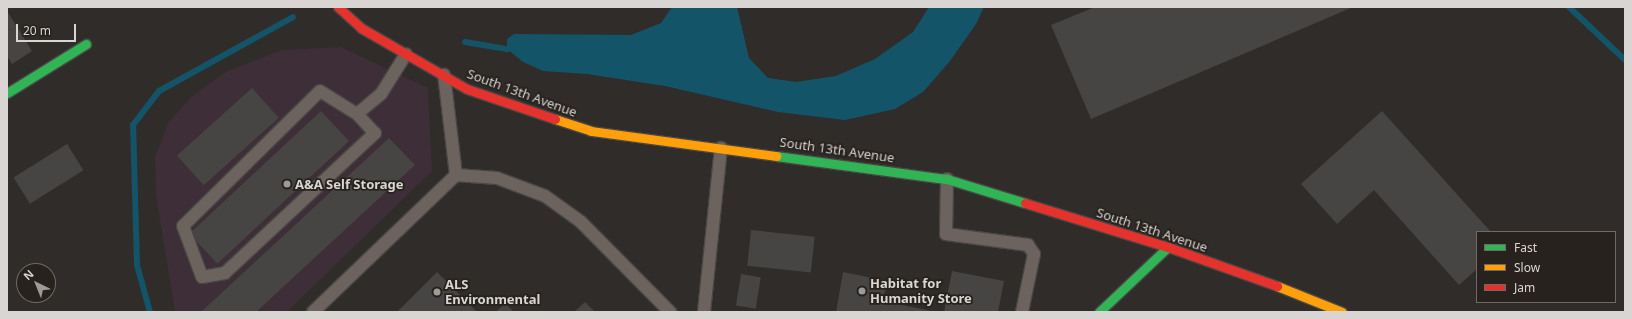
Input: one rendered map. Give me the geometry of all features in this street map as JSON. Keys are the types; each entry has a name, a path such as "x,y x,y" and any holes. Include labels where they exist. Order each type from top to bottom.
{"main road":[{"name":"South 13th Avenue","path":"338,7 361,28 467,89 591,131 947,179 1168,247 1286,289 1342,312"},
{"path":"7,93 86,44"},
{"path":"1099,312 1168,247"}],"lane":[{"path":"357,114 381,94 406,54"},
{"path":"444,75 456,174"},
{"path":"320,91 357,114 375,133 225,273 202,277 183,226 320,91"},
{"path":"704,312 721,148"},
{"path":"313,312 456,174 496,178 545,196 581,222 670,312"},
{"path":"947,179 946,234 1028,245 1034,254 1022,312"}],"shaded area":[{"name":"A&A Self Storage","path":"341,47 428,88 432,171 287,312 175,312 156,196 155,157 168,123 191,97 227,71 282,50"}],"water":[{"path":"672,7 737,7 749,58 768,78 796,82 836,76 875,59 913,32 929,7 984,7 976,24 950,61 923,92 895,109 845,120 778,112 665,86 587,74 543,71 523,62 507,49 507,39 514,34 631,35 661,23"}],"building":[{"path":"1095,7 1353,7 1091,119 1051,25"},
{"path":"7,11 32,51 12,64 7,56"},
{"path":"252,88 279,118 204,185 177,156"},
{"path":"321,111 349,141 217,264 189,234"},
{"path":"1382,111 1490,231 1476,231 1476,270 1459,285 1374,190 1337,224 1301,184"},
{"path":"389,138 415,165 256,312 201,312"},
{"path":"67,144 83,170 30,204 14,177"},
{"path":"751,230 815,237 811,272 747,266"},
{"name":"Habitat for Humanity Store","path":"952,271 1004,281 998,312 944,312"},
{"name":"ALS Environmental","path":"437,272 477,312 397,312"},
{"name":"Habitat for Humanity Store","path":"843,272 887,281 883,301 936,312 836,312"},
{"path":"741,274 761,277 756,309 736,306"},
{"name":"ALS Environmental","path":"585,302 595,312 574,312"},
{"name":"ALS Environmental","path":"505,303 514,312 496,312"}],"waterway":[{"path":"1569,7 1625,60"},
{"path":"150,312 137,265 133,125 159,91 293,17"},
{"path":"465,42 507,49"}],"traffic: fast":[{"path":"7,93 86,44"},
{"path":"776,156 947,179 1025,203"},
{"path":"1099,312 1168,247"}],"traffic: slow":[{"path":"555,119 591,131 776,156"},
{"path":"1277,286 1342,312"}],"traffic: jam":[{"path":"338,7 361,28 467,89 555,119"},
{"path":"1025,203 1168,247 1277,286"}],"place":[{"name":"A&A Self Storage","path":"287,184"},
{"name":"Habitat for Humanity Store","path":"862,291"},
{"name":"ALS Environmental","path":"437,292"}]}
